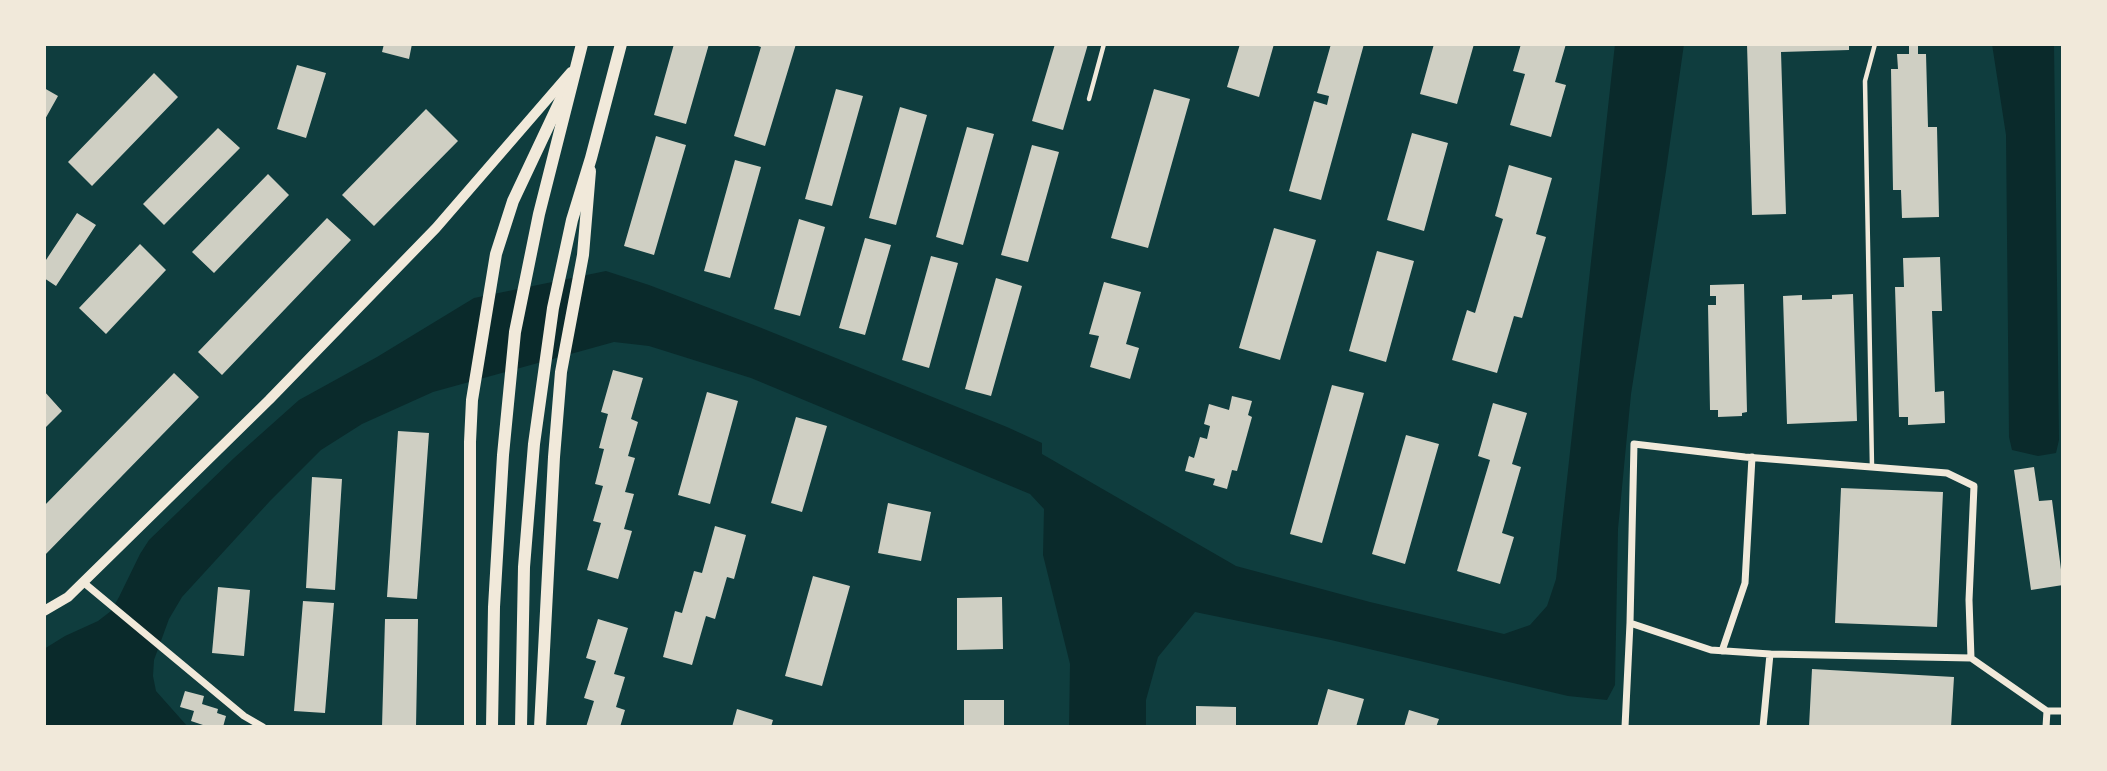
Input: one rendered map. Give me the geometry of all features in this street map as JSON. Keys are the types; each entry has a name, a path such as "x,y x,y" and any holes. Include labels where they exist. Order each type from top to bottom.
{"main road":[{"path":"492,727 494,607 504,442 515,332 539,214 582,44"},
{"path":"522,727 523,567 534,444 553,308 572,220 621,44"},
{"path":"470,727 470,442 472,400 490,287 496,254 513,201 576,67"},
{"path":"540,727 561,372 583,255 591,158"}],"street":[{"path":"44,611 68,597 269,400 436,228 576,67"},
{"path":"1625,727 1634,444 1947,473 1974,485 1969,600 1971,659"},
{"path":"1721,651 1745,583 1752,457"},
{"path":"83,582 244,716 263,727"},
{"path":"1630,623 1721,651 1971,659 2047,711 2063,711"},
{"path":"1763,727 1770,654"},
{"path":"2046,727 2047,711"}],"lane":[{"path":"1089,99 1104,44"},
{"path":"1872,467 1865,81 1875,44"}],"water":[{"path":"1615,44 1684,44 1631,394 1618,529 1615,685 1607,700 1568,696 1331,640 1195,612 1158,657 1146,700 1146,727 1069,727 1070,664 1043,555 1044,509 1030,494 751,378 649,346 614,342 433,392 362,424 321,450 182,597 169,619 154,660 153,676 156,691 188,727 44,727 44,649 98,621 111,611 149,540 299,400 377,357 474,298 606,271 759,327 1042,443 1042,454 1236,566 1504,634 1530,625 1547,606 1556,579"},
{"path":"1992,44 2054,44 2059,440 2056,453 2038,456 2012,450 2009,437 2006,135"}],"building":[{"path":"384,44 412,44 409,59 382,52"},
{"path":"674,44 709,44 686,124 654,115"},
{"path":"752,44 796,44 765,146 734,136 761,47"},
{"path":"1055,44 1088,44 1063,130 1032,121"},
{"path":"1240,44 1274,44 1259,97 1227,87"},
{"path":"1331,44 1364,44 1321,200 1289,191 1314,101 1327,105 1329,96 1317,93"},
{"path":"1434,44 1474,44 1457,104 1420,94"},
{"path":"1521,44 1566,44 1555,82 1566,85 1551,137 1510,125 1525,74 1513,71"},
{"path":"1747,44 1849,44 1849,50 1781,52 1786,214 1752,215"},
{"path":"1909,44 1918,44 1918,54 1926,54 1928,127 1937,127 1939,217 1902,218 1901,190 1893,190 1891,69 1898,69 1897,54 1909,54"},
{"path":"297,65 326,73 306,138 277,129"},
{"path":"154,73 178,97 92,186 68,162"},
{"path":"44,88 58,96 44,121"},
{"path":"836,89 863,96 832,206 805,199"},
{"path":"1154,89 1190,99 1148,248 1111,238"},
{"path":"900,107 927,115 896,225 869,218"},
{"path":"426,109 458,141 374,226 342,195"},
{"path":"967,127 994,134 963,245 936,237"},
{"path":"218,128 240,148 164,225 143,204"},
{"path":"1412,133 1448,143 1424,231 1387,220"},
{"path":"656,136 686,145 654,255 624,246"},
{"path":"1032,145 1059,152 1028,262 1001,255"},
{"path":"735,160 761,167 730,278 704,271"},
{"path":"1509,165 1552,178 1536,234 1546,237 1522,318 1514,316 1497,373 1452,360 1467,310 1475,313 1503,219 1495,216"},
{"path":"268,174 289,195 214,273 192,252"},
{"path":"77,213 96,225 56,286 44,278 44,263"},
{"path":"327,218 351,240 222,375 198,352"},
{"path":"799,219 825,227 800,316 774,309"},
{"path":"1274,228 1316,240 1280,360 1239,348"},
{"path":"865,238 891,245 865,335 839,328"},
{"path":"140,244 166,270 106,334 79,308"},
{"path":"1377,251 1414,261 1386,362 1349,351"},
{"path":"931,256 958,263 929,368 902,360"},
{"path":"1940,257 1942,311 1932,311 1935,392 1944,391 1945,423 1908,425 1908,417 1899,417 1895,287 1904,287 1903,258"},
{"path":"996,278 1022,286 991,396 965,389"},
{"path":"1104,282 1141,292 1126,344 1139,348 1130,379 1090,367 1099,336 1089,334"},
{"path":"1744,284 1747,412 1742,413 1742,416 1718,417 1718,410 1710,410 1708,305 1716,305 1716,296 1710,296 1710,285"},
{"path":"1853,294 1857,421 1787,424 1783,296 1802,295 1802,300 1832,299 1832,295"},
{"path":"613,370 643,378 631,419 638,422 628,456 635,458 625,492 634,494 624,529 632,531 618,579 587,570 601,523 593,521 603,486 595,484 604,449 599,448 608,414 601,412"},
{"path":"174,373 199,397 44,556 44,506"},
{"path":"1332,385 1364,393 1322,543 1290,534"},
{"path":"44,391 62,411 44,429"},
{"path":"707,392 738,401 710,504 678,495"},
{"path":"1232,396 1252,401 1248,415 1252,417 1237,471 1232,470 1227,489 1213,485 1215,479 1185,471 1189,456 1194,458 1200,437 1207,439 1210,426 1204,424 1209,404 1229,410"},
{"path":"1493,403 1527,413 1512,464 1521,467 1502,533 1514,537 1500,584 1457,571 1490,460 1478,456"},
{"path":"796,417 827,426 802,512 771,503"},
{"path":"398,431 429,433 417,599 387,597"},
{"path":"1406,435 1439,444 1405,564 1372,554"},
{"path":"2034,467 2039,501 2052,500 2063,585 2031,590 2014,470"},
{"path":"312,477 342,479 335,590 306,588"},
{"path":"1841,488 1943,492 1937,627 1835,623"},
{"path":"888,503 931,512 921,561 878,553"},
{"path":"715,526 746,535 734,579 727,577 715,619 706,616 692,665 663,657 675,611 682,613 694,571 702,573"},
{"path":"813,576 850,586 822,686 785,676"},
{"path":"218,587 250,590 244,656 212,653"},
{"path":"1002,597 1003,649 957,650 957,598"},
{"path":"303,601 334,603 325,713 294,711"},
{"path":"385,619 418,619 416,727 382,727"},
{"path":"598,619 628,628 614,674 625,677 616,707 625,710 620,727 586,727 594,701 584,698 596,661 586,658"},
{"path":"1812,669 1954,677 1951,727 1809,727"},
{"path":"1328,689 1364,699 1356,727 1317,727"},
{"path":"185,691 204,696 202,704 218,709 217,713 226,716 223,727 209,727 191,721 194,711 180,707"},
{"path":"964,700 1004,700 1004,727 964,727"},
{"path":"1196,706 1236,707 1236,727 1196,727"},
{"path":"737,709 773,720 771,727 732,727"},
{"path":"1409,710 1439,719 1436,727 1404,727"}]}
